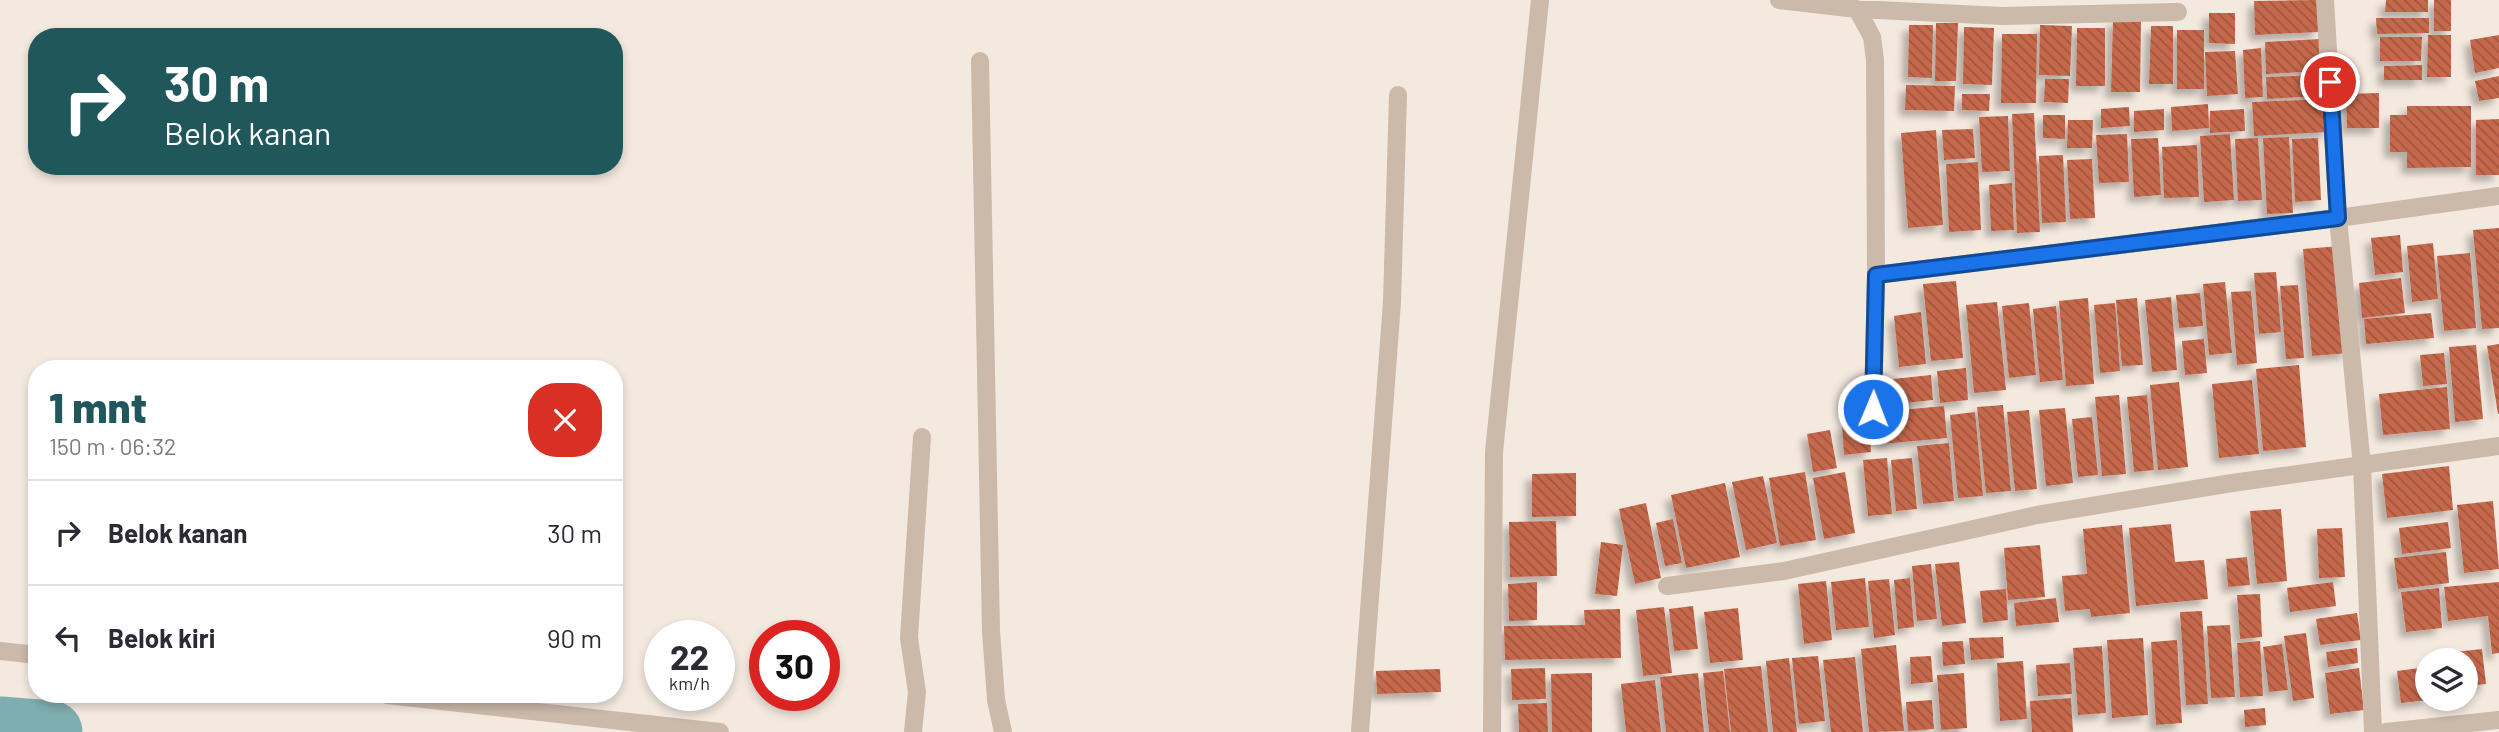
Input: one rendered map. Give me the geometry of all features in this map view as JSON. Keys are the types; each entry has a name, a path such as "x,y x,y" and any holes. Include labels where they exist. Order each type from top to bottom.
{"street":[{"path":"1492,732 1494,452 1540,0"},
{"path":"1779,0 1857,9 2002,16 2178,12"},
{"path":"2325,0 2338,218 2362,467 2373,732"},
{"path":"1857,9 1871,37 1875,60 1876,275 1873,409"},
{"path":"980,61 992,631 996,700 1003,732"},
{"path":"1360,732 1392,302 1398,95"},
{"path":"1876,275 2499,196"},
{"path":"913,732 917,692 909,638 922,437"},
{"path":"1667,586 1784,571 2050,513 2232,483 2499,446"},
{"path":"0,651 28,654"},
{"path":"459,703 720,732"},
{"path":"2386,732 2499,720"}],"building":[{"path":"2317,0 2319,32 2255,35 2254,1"},
{"path":"2386,0 2428,0 2428,12 2385,12"},
{"path":"2434,0 2451,0 2451,31 2434,31"},
{"path":"2209,13 2235,13 2235,44 2209,43"},
{"path":"2376,18 2429,18 2429,33 2377,34"},
{"path":"2113,20 2141,21 2140,92 2111,92"},
{"path":"1936,23 1958,23 1956,81 1935,81"},
{"path":"1909,25 1933,25 1932,78 1908,77"},
{"path":"2040,25 2072,26 2070,76 2039,75"},
{"path":"2151,26 2173,26 2173,84 2149,84"},
{"path":"1964,27 1994,28 1992,85 1963,84"},
{"path":"2077,28 2105,28 2105,86 2076,86"},
{"path":"2177,30 2204,30 2204,89 2177,89"},
{"path":"2002,34 2037,34 2036,103 2001,103"},
{"path":"2428,35 2451,35 2451,77 2427,77"},
{"path":"2499,35 2499,68 2475,73 2470,40"},
{"path":"2380,37 2422,37 2421,61 2380,61"},
{"path":"2320,39 2322,71 2266,74 2265,42"},
{"path":"2261,48 2263,97 2245,98 2243,50"},
{"path":"2235,51 2238,94 2207,96 2205,52"},
{"path":"2422,65 2422,80 2384,80 2384,66"},
{"path":"2317,75 2318,96 2267,99 2266,77"},
{"path":"2499,76 2499,98 2479,101 2475,81"},
{"path":"2045,79 2069,79 2068,103 2044,102"},
{"path":"1906,85 1955,86 1954,111 1905,110"},
{"path":"2379,93 2379,128 2347,128 2346,94"},
{"path":"1962,94 1990,94 1989,111 1962,110"},
{"path":"2327,99 2329,132 2254,136 2252,102"},
{"path":"2208,104 2209,128 2172,131 2171,107"},
{"path":"2407,106 2471,106 2471,167 2407,168 2407,152 2390,152 2390,115 2407,115"},
{"path":"2129,107 2130,126 2101,128 2101,109"},
{"path":"2164,109 2164,130 2134,132 2134,111"},
{"path":"2244,109 2245,131 2210,133 2210,111"},
{"path":"2034,113 2040,232 2017,233 2012,114"},
{"path":"2043,115 2065,115 2065,139 2043,138"},
{"path":"2008,116 2010,171 1982,172 1979,117"},
{"path":"2499,119 2499,175 2476,175 2476,120"},
{"path":"2068,120 2093,120 2092,148 2067,148"},
{"path":"1973,129 1975,158 1944,160 1942,130"},
{"path":"1936,130 1943,225 1908,228 1901,133"},
{"path":"2127,134 2129,182 2099,183 2096,135"},
{"path":"2230,134 2234,200 2204,202 2200,136"},
{"path":"2289,137 2293,213 2267,214 2263,138"},
{"path":"2158,138 2161,195 2134,197 2131,139"},
{"path":"2258,138 2262,200 2238,201 2235,139"},
{"path":"2318,138 2321,200 2295,202 2292,139"},
{"path":"2197,145 2199,197 2164,198 2162,147"},
{"path":"2063,155 2066,222 2042,223 2039,156"},
{"path":"2092,159 2095,218 2070,219 2067,160"},
{"path":"1978,162 1981,230 1949,232 1946,164"},
{"path":"2012,183 2014,230 1991,231 1989,185"},
{"path":"2499,228 2499,328 2482,329 2473,230"},
{"path":"2400,235 2403,272 2375,275 2371,238"},
{"path":"2433,243 2438,299 2412,302 2407,246"},
{"path":"2340,246 2348,353 2312,356 2303,249"},
{"path":"2470,253 2476,328 2444,331 2437,256"},
{"path":"2276,272 2281,332 2259,334 2254,273"},
{"path":"2401,278 2405,313 2362,318 2359,283"},
{"path":"1956,281 1963,358 1931,361 1923,284"},
{"path":"2225,282 2232,353 2209,355 2203,284"},
{"path":"2298,285 2304,358 2286,359 2280,286"},
{"path":"2251,291 2257,363 2237,365 2231,292"},
{"path":"2200,293 2203,326 2179,328 2176,295"},
{"path":"2171,297 2177,370 2152,372 2145,300"},
{"path":"2088,298 2094,384 2066,386 2059,301"},
{"path":"2137,298 2143,365 2122,366 2116,300"},
{"path":"1997,302 2006,390 1974,393 1966,305"},
{"path":"2029,303 2036,375 2009,378 2002,306"},
{"path":"2115,303 2120,371 2100,373 2094,305"},
{"path":"2056,306 2063,380 2040,382 2033,309"},
{"path":"1921,312 1926,364 1899,367 1894,316"},
{"path":"2431,313 2434,338 2366,344 2364,319"},
{"path":"2204,339 2207,373 2185,375 2182,341"},
{"path":"2499,344 2499,414 2498,414 2487,346"},
{"path":"2476,345 2483,419 2455,422 2449,347"},
{"path":"2444,353 2447,384 2423,386 2420,355"},
{"path":"2299,365 2306,447 2263,451 2256,369"},
{"path":"1966,368 1968,400 1940,403 1937,371"},
{"path":"1931,375 1933,400 1896,404 1893,379"},
{"path":"2252,380 2259,454 2219,458 2212,384"},
{"path":"2179,382 2188,467 2158,470 2150,385"},
{"path":"2447,387 2450,429 2383,435 2379,394"},
{"path":"2119,395 2126,474 2102,476 2095,397"},
{"path":"2147,395 2154,470 2134,472 2127,397"},
{"path":"2003,405 2011,491 1986,493 1977,407"},
{"path":"1944,406 1947,438 1882,444 1879,412"},
{"path":"2065,408 2073,483 2046,486 2039,410"},
{"path":"2029,410 2037,489 2015,491 2007,412"},
{"path":"1975,412 1983,496 1958,498 1950,415"},
{"path":"2092,417 2098,475 2078,477 2072,419"},
{"path":"1869,422 1871,452 1844,455 1842,425"},
{"path":"1830,430 1837,468 1813,472 1807,434"},
{"path":"1949,443 1954,501 1923,504 1917,446"},
{"path":"1887,458 1892,514 1868,516 1863,460"},
{"path":"1912,458 1917,509 1896,511 1891,460"},
{"path":"2449,466 2453,510 2387,518 2382,474"},
{"path":"1805,472 1816,540 1780,546 1769,478"},
{"path":"1845,472 1855,533 1824,539 1813,478"},
{"path":"1576,473 1576,516 1532,517 1532,474"},
{"path":"1763,476 1777,543 1746,550 1732,482"},
{"path":"1725,483 1740,557 1686,568 1671,495"},
{"path":"2493,501 2499,569 2464,573 2457,505"},
{"path":"1646,503 1661,578 1635,584 1619,509"},
{"path":"2281,509 2287,581 2257,584 2250,511"},
{"path":"1673,519 1682,563 1665,566 1656,523"},
{"path":"1556,521 1557,576 1510,577 1509,522"},
{"path":"2448,522 2451,548 2402,554 2399,528"},
{"path":"2171,524 2175,562 2204,560 2208,599 2136,606 2129,528"},
{"path":"2122,525 2130,613 2091,617 2090,609 2065,611 2062,576 2087,574 2083,529"},
{"path":"2342,528 2345,577 2319,578 2317,529"},
{"path":"1601,542 1623,545 1617,596 1595,594"},
{"path":"2040,545 2045,597 2008,600 2004,548"},
{"path":"2446,552 2449,583 2398,589 2394,558"},
{"path":"2247,557 2250,585 2228,587 2226,559"},
{"path":"1959,562 1966,623 1942,626 1935,564"},
{"path":"1931,564 1937,619 1917,621 1912,566"},
{"path":"1865,578 1869,627 1836,630 1831,582"},
{"path":"1910,578 1914,627 1898,629 1894,580"},
{"path":"1889,579 1895,635 1874,638 1868,581"},
{"path":"1826,581 1832,640 1804,644 1798,584"},
{"path":"1537,582 1537,620 1509,621 1508,584"},
{"path":"2333,582 2336,606 2290,612 2287,588"},
{"path":"2499,582 2499,653 2492,654 2488,616 2448,621 2444,587"},
{"path":"2439,588 2442,628 2406,632 2401,592"},
{"path":"2006,589 2008,620 1983,623 1980,591"},
{"path":"2260,594 2262,637 2240,639 2237,595"},
{"path":"2056,598 2059,622 2016,626 2014,603"},
{"path":"1693,606 1698,649 1674,651 1669,609"},
{"path":"1664,607 1672,673 1643,676 1636,610"},
{"path":"1738,608 1743,660 1710,663 1704,612"},
{"path":"1620,609 1621,658 1505,660 1504,626 1585,625 1584,610"},
{"path":"2202,611 2208,704 2186,705 2180,612"},
{"path":"2357,613 2361,640 2320,645 2316,619"},
{"path":"2230,625 2235,697 2211,698 2207,626"},
{"path":"2306,633 2314,698 2293,701 2284,636"},
{"path":"2003,637 2004,658 1971,660 1969,638"},
{"path":"2143,638 2148,715 2112,718 2107,640"},
{"path":"2177,640 2182,723 2156,725 2151,642"},
{"path":"1963,641 1965,664 1943,666 1942,642"},
{"path":"2260,641 2263,696 2240,697 2237,643"},
{"path":"2282,644 2288,690 2269,692 2263,647"},
{"path":"1896,645 1904,731 1869,732 1861,649"},
{"path":"2102,646 2106,713 2078,715 2073,648"},
{"path":"2357,648 2358,663 2328,667 2326,652"},
{"path":"2478,649 2482,649 2486,684 2478,685"},
{"path":"1818,656 1825,721 1799,724 1792,658"},
{"path":"1931,656 1933,682 1911,684 1910,657"},
{"path":"1855,657 1863,732 1831,732 1823,660"},
{"path":"1789,658 1797,732 1773,732 1766,661"},
{"path":"2023,661 2027,719 2000,721 1997,663"},
{"path":"2070,663 2072,694 2038,696 2036,665"},
{"path":"1761,666 1768,732 1731,732 1724,669"},
{"path":"1545,668 1546,699 1512,700 1511,669"},
{"path":"2359,668 2364,710 2330,714 2325,673"},
{"path":"1440,669 1441,692 1377,694 1376,671"},
{"path":"2415,669 2415,701 2401,703 2397,671"},
{"path":"1723,671 1730,732 1709,732 1703,673"},
{"path":"1592,673 1592,732 1552,732 1551,674"},
{"path":"1698,673 1704,732 1666,732 1660,677"},
{"path":"1964,673 1967,728 1941,730 1937,675"},
{"path":"1655,680 1661,732 1626,732 1621,684"},
{"path":"2071,698 2073,732 2032,732 2030,701"},
{"path":"1932,700 1934,729 1908,731 1906,702"},
{"path":"1547,703 1548,732 1519,732 1518,704"},
{"path":"2265,708 2266,725 2245,727 2244,710"}],"waterway":[{"path":"0,728 51,732"}],"route":[{"path":"1873,409 1876,275 2338,218 2330,82"}]}
